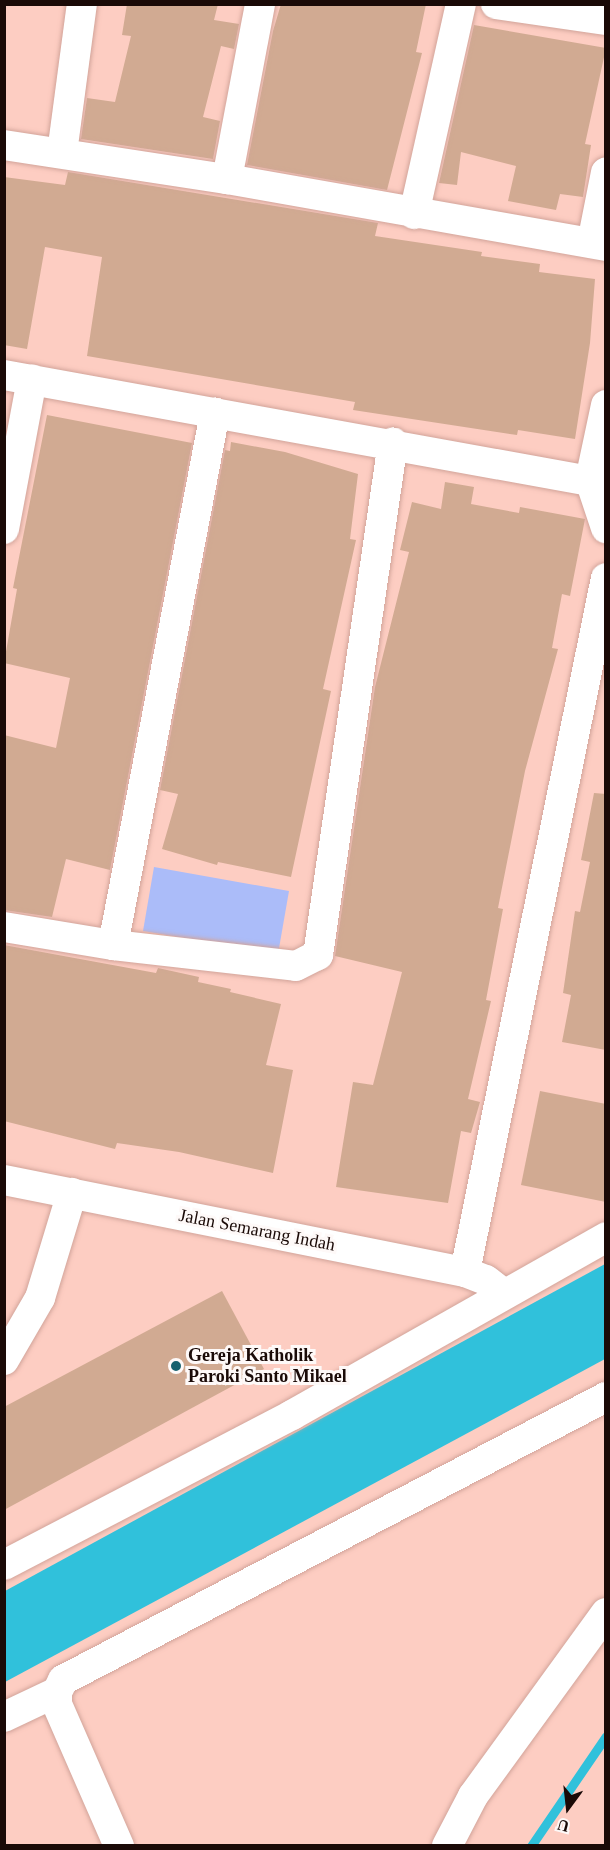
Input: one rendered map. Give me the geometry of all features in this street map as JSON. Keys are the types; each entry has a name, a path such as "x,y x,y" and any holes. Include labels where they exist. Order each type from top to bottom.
{"street":[{"path":"62,153 82,4"},
{"path":"227,179 260,4"},
{"path":"414,214 461,4"},
{"path":"496,4 606,20"},
{"path":"4,145 227,179 414,214 599,244 606,172"},
{"path":"4,529 18,377 215,413 393,442 598,482"},
{"path":"606,405 598,482 606,528"},
{"path":"113,945 215,413"},
{"path":"4,927 113,945 296,966 318,955 393,442"},
{"path":"465,1272 606,578"},
{"name":"Jalan Semarang Indah","path":"4,1180 465,1272 486,1280 504,1294"},
{"path":"4,1360 40,1298 72,1193"},
{"path":"4,1565 292,1415 606,1237"},
{"path":"119,1845 57,1704 57,1692 63,1680 527,1441 606,1397"},
{"path":"447,1845 473,1796 606,1613"},
{"path":"4,1717 57,1692"}],"shaded area":[{"path":"154,867 289,891 278,954 143,931"},
{"path":"605,1264 605,1359 5,1682 5,1591"}],"building":[{"path":"127,4 218,4 214,20 239,24 234,49 221,46 203,117 220,121 213,159 81,139 87,98 115,102 131,36 122,35"},
{"path":"281,4 426,4 416,52 422,53 387,190 247,165 273,31"},
{"path":"474,25 606,48 585,144 591,145 583,197 560,194 556,210 508,201 516,166 461,152 457,185 439,183"},
{"path":"68,172 378,223 375,236 482,252 481,256 540,264 539,272 595,279 590,343 575,439 518,430 517,435 353,410 355,402 87,356 102,257 45,247 27,349 4,345 4,177 65,185"},
{"path":"47,415 192,443 110,870 66,859 52,917 4,910 4,735 56,748 70,678 4,663 17,589 13,588"},
{"path":"231,442 285,452 358,474 350,539 356,540 323,689 331,691 291,877 218,862 217,865 162,849 178,794 160,790 225,450 230,451"},
{"path":"445,482 474,487 471,504 519,513 520,507 585,519 570,596 562,594 552,648 558,649 525,771 498,908 503,909 486,1000 491,1001 468,1099 480,1102 471,1133 461,1131 448,1203 336,1187 353,1082 373,1085 402,972 335,956 375,687 409,552 400,550 412,502 441,509"},
{"path":"594,793 606,794 606,1050 562,1042 571,995 563,993 575,911 580,912 590,862 581,860"},
{"path":"4,945 156,973 158,968 199,977 198,982 281,1004 266,1065 293,1070 273,1173 179,1152 117,1143 115,1149 4,1121"},
{"path":"540,1091 606,1104 606,1202 521,1185"},
{"path":"222,1291 264,1369 4,1510 4,1407"}],"waterway":[{"path":"531,1846 606,1736"}],"place":[{"name":"Gereja Katholik Paroki Santo Mikael","path":"176,1366"}]}
